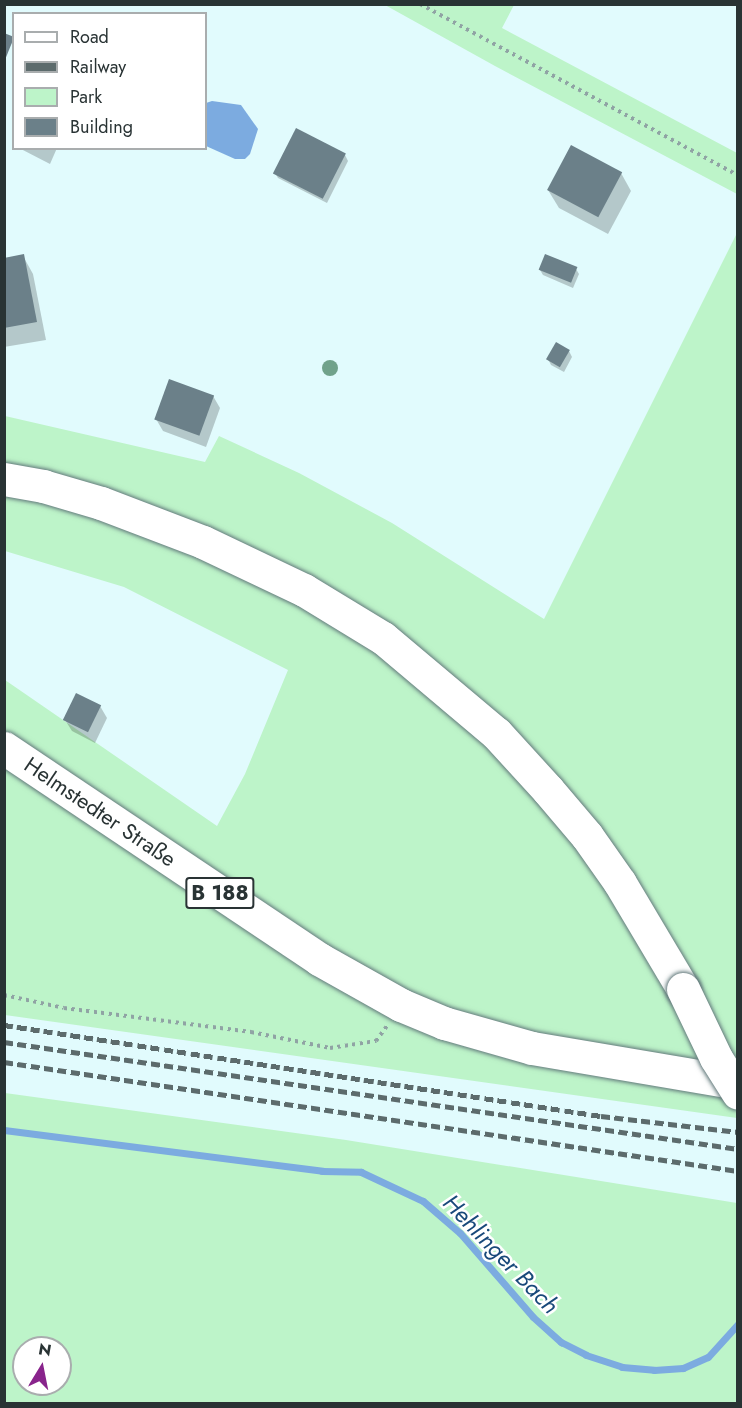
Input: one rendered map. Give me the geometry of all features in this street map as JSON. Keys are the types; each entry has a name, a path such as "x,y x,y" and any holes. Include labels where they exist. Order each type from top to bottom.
{"main road":[{"path":"4,479 43,486 101,503 203,542 304,590 383,638 496,733 587,836 620,883 683,989 716,1058 738,1093"},
{"name":"Helmstedter Straße","path":"4,748 318,959 401,1005 444,1023 532,1048 738,1083"}],"path":[{"path":"420,4 738,175"},
{"path":"4,995 64,1008 250,1032 330,1048 376,1041 401,1005"}],"green space":[{"path":"385,5 514,5 502,28 737,153 737,194 495,66"},
{"path":"737,233 737,1118 5,1015 5,680 217,826 245,774 288,670 124,587 5,551 5,416 205,462 219,436 299,473 392,523 544,619"},
{"path":"5,1093 346,1140 737,1203 737,1403 5,1403"}],"water":[{"path":"212,101 241,105 258,129 250,154 245,159 235,159 207,146 207,103"}],"building":[{"path":"4,33 12,36 12,43 4,62"},
{"path":"296,128 346,153 323,199 273,173"},
{"path":"571,145 622,172 598,217 547,190"},
{"path":"24,254 37,322 4,328 4,258"},
{"path":"545,254 577,267 571,283 539,270"},
{"path":"556,342 570,350 560,367 546,359"},
{"path":"169,379 214,395 199,436 154,419"},
{"path":"76,693 101,705 88,732 63,720"}],"waterway":[{"name":"Hehlinger Bach","path":"4,1130 322,1171 361,1172 423,1201 460,1233 533,1317 561,1342 586,1355 622,1367 654,1370 683,1368 708,1357 738,1324"}],"railway":[{"path":"4,1025 601,1116 738,1132"},
{"path":"4,1042 738,1149"},
{"path":"4,1062 738,1171"}]}
